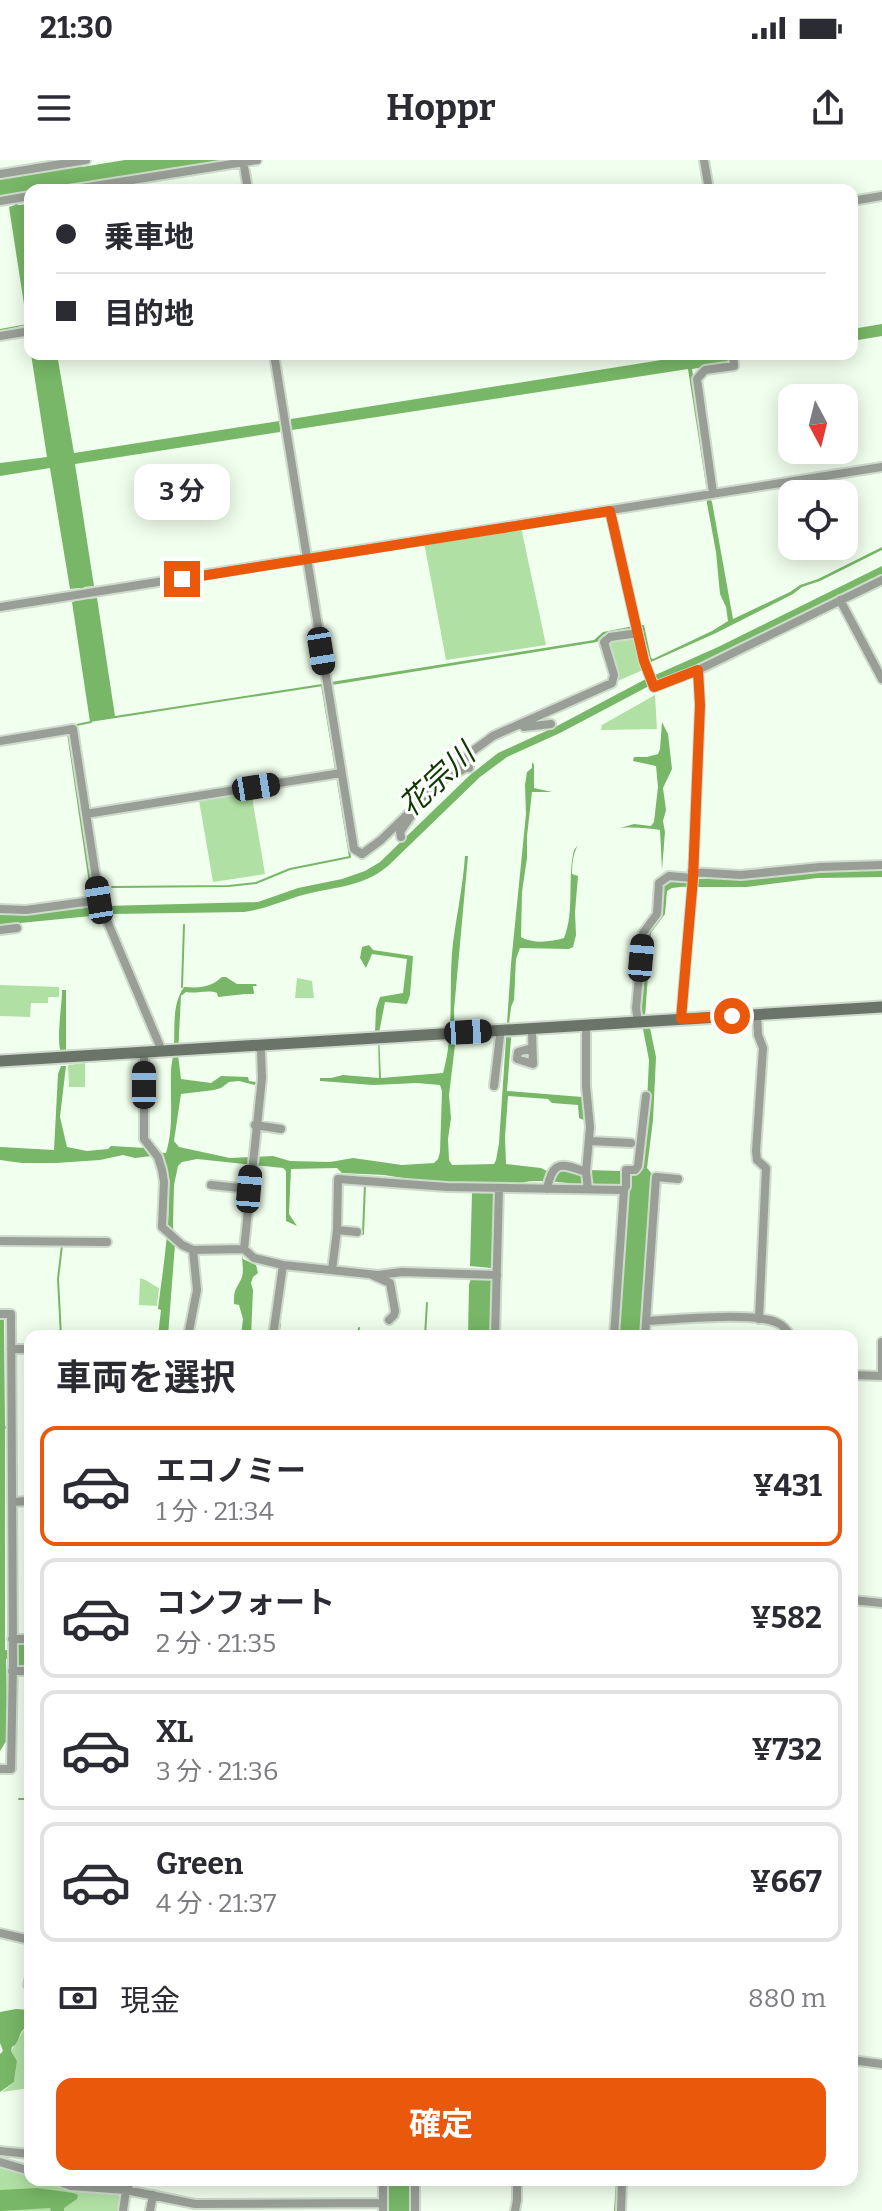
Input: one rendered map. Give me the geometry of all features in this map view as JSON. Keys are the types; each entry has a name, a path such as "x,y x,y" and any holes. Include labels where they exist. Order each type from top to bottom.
{"street":[{"path":"0,174 86,160"},
{"path":"105,184 257,160"},
{"path":"704,160 708,184"},
{"path":"243,161 247,184"},
{"path":"858,200 882,196"},
{"path":"0,201 24,197"},
{"path":"0,336 24,332"},
{"path":"275,360 341,773 357,852 362,854 371,847 474,750 493,736 612,683 614,675 604,642 610,637 638,633"},
{"path":"713,493 697,379 705,370 734,366 734,360"},
{"path":"0,607 882,467"},
{"path":"610,511 648,676 654,687 698,670 882,580"},
{"path":"840,600 882,679"},
{"path":"681,1019 692,875 700,705 698,670"},
{"path":"524,727 551,724"},
{"path":"0,741 73,729 100,902 162,1051"},
{"path":"442,780 469,768"},
{"path":"86,814 341,773"},
{"path":"401,837 400,832 411,816 410,811"},
{"path":"638,1022 636,1008 643,933 645,926 657,914 659,883 669,876 741,875 882,865"},
{"path":"0,909 26,910 100,902"},
{"path":"0,930 17,928"},
{"path":"0,1061 882,1007"},
{"path":"757,1014 758,1035 763,1048 756,1151 757,1160 766,1168 759,1319"},
{"path":"531,1029 532,1048"},
{"path":"586,1030 590,1127 586,1172 588,1189"},
{"path":"494,1086 500,1036"},
{"path":"244,1249 262,1078 261,1051 257,1045"},
{"path":"144,1052 144,1139 158,1157 162,1170 162,1227 182,1245 193,1250 244,1249 254,1258 283,1265 378,1275 402,1272 497,1275"},
{"path":"614,1330 626,1170 635,1170 638,1166 646,1096"},
{"path":"255,1125 281,1129"},
{"path":"589,1141 631,1143"},
{"path":"547,1189 554,1168 567,1165 586,1172"},
{"path":"645,1330 656,1177 678,1179"},
{"path":"332,1270 338,1179 447,1187 624,1190"},
{"path":"211,1185 249,1189"},
{"path":"495,1330 499,1188"},
{"path":"337,1230 357,1232"},
{"path":"0,1241 107,1242"},
{"path":"189,1330 197,1290 193,1250"},
{"path":"274,1330 283,1265"},
{"path":"368,1273 390,1283 395,1311 389,1320"},
{"path":"0,1314 11,1314 12,1502 11,1769 0,1769"},
{"path":"646,1321 727,1317 759,1319 775,1321 786,1330"},
{"path":"858,1375 882,1375 882,1342"},
{"path":"11,1349 24,1349"},
{"path":"12,1502 24,1501"},
{"path":"858,1601 882,1603"},
{"path":"12,1643 24,1640"},
{"path":"12,1666 24,1669"},
{"path":"0,1936 24,1939"},
{"path":"858,2061 882,2064"},
{"path":"0,2151 24,2153"},
{"path":"0,2162 24,2169"},
{"path":"95,2186 195,2204 383,2207 383,2186"},
{"path":"123,2211 128,2186"},
{"path":"415,2186 415,2211"},
{"path":"515,2211 517,2186"},
{"path":"621,2211 622,2186"},
{"path":"150,2211 153,2195"}],"shaded area":[{"path":"125,160 226,160 80,184 24,184 24,193 0,197 0,177 81,164 82,167"},
{"path":"24,204 24,304 9,207"},
{"path":"882,324 882,336 858,340 858,328"},
{"path":"32,360 58,360 74,453 279,421 280,424 291,423 291,419 661,360 729,360 729,363 692,369 710,492 707,492 688,369 292,430 291,427 280,427 280,432 75,464 94,586 84,587 86,599 97,598 115,716 323,686 90,722 72,602 83,599 80,588 70,589 50,468 0,476 0,463 47,457"},
{"path":"706,498 712,502 733,619 882,547 882,550 802,587 716,633 651,662 641,625 644,625 653,659 728,621 720,594"},
{"path":"521,527 546,645 446,660 424,542"},
{"path":"882,566 882,575 507,757 480,777 388,866 367,879 244,912 111,914 0,925 0,913 17,915 105,906 258,902 365,871 380,862 470,775 498,753"},
{"path":"634,626 634,629 603,635 597,642 332,685 331,682 594,640 603,632"},
{"path":"636,636 643,670 613,683 607,643 611,639"},
{"path":"655,695 657,729 601,730 602,725"},
{"path":"662,722 668,734 672,769 663,788 666,810 662,870 660,830 620,828 634,824 651,826 654,822 658,787 656,766 633,761 634,757 658,754"},
{"path":"532,762 534,788 552,792 532,792 522,892 521,937 542,942 564,938 569,917 572,860 578,845 572,870 572,874 578,876 576,935 573,947 569,949 520,948 509,1024 511,1039 507,1091 582,1097 586,1121 579,1118 578,1105 508,1096 506,1164 541,1168 551,1173 555,1169 620,1171 624,1179 621,1179 620,1185 594,1184 590,1181 584,1184 541,1181 520,1184 422,1181 342,1173 337,1168 291,1169 289,1214 297,1226 286,1221 286,1171 283,1168 197,1159 182,1162 178,1166 174,1185 175,1244 168,1330 159,1330 161,1310 158,1309 169,1209 163,1157 123,1155 100,1160 22,1163 0,1160 0,1147 54,1150 58,1074 61,1066 66,1066 60,1117 67,1147 87,1151 111,1146 145,1148 147,1152 166,1153 171,1123 175,1016 180,994 184,987 204,986 226,977 237,984 256,984 253,986 254,994 218,997 214,992 186,992 181,996 178,1055 181,1079 211,1083 221,1076 248,1077 249,1081 256,1082 255,1085 229,1082 214,1090 181,1094 174,1141 179,1147 230,1158 273,1156 290,1161 330,1162 353,1158 402,1165 434,1163 440,1152 440,1085 373,1085 320,1081 320,1078 343,1075 379,1078 376,1009 380,997 403,993 407,959 372,954 366,968 360,958 362,947 369,945 373,950 413,956 407,1004 385,1002 379,1033 381,1078 443,1073 449,1041 453,943 465,856 468,856 454,1010 449,1160 452,1165 494,1164 499,1143 511,964 526,814 525,785 527,772 532,768"},
{"path":"251,791 265,874 213,882 199,800"},
{"path":"668,878 689,881 689,886 667,891 665,914 651,933 645,1017 640,1018 645,932 660,889"},
{"path":"297,978 312,981 314,998 295,998"},
{"path":"0,985 59,987 59,997 48,997 48,1003 31,1003 30,1017 0,1016"},
{"path":"62,990 66,990 66,1050 61,1053 59,1031"},
{"path":"650,1028 656,1057 647,1168 652,1174 642,1330 618,1330 629,1174 636,1172 647,1103 649,1060 643,1029"},
{"path":"85,1063 85,1087 69,1087 68,1065"},
{"path":"474,1192 495,1194 491,1268 470,1266"},
{"path":"242,1255 243,1259 256,1265 258,1273 251,1283 251,1330 242,1330 243,1319 239,1305 234,1304 235,1292 243,1274"},
{"path":"140,1278 159,1288 157,1306 139,1305"},
{"path":"471,1278 493,1282 491,1330 468,1330"},
{"path":"0,1320 4,1320 5,1426 8,1427 5,1429 5,1650 17,1651 18,1643 24,1642 24,1665 18,1665 17,1658 6,1659 8,1738 0,1751"},
{"path":"24,2010 24,2029 11,2051 17,2061 14,2082 0,2092 0,2054 3,2051 0,2012"},
{"path":"24,2030 24,2089 2,2092 14,2082 17,2061 11,2051"},
{"path":"0,2166 24,2174 24,2186 63,2186 118,2193 120,2198 118,2211 0,2211"},
{"path":"387,2186 410,2186 410,2211 388,2211"},
{"path":"37,2188 78,2195 64,2211 51,2211 50,2208 0,2211 0,2190"}],"waterway":[{"path":"322,685 336,770"},
{"path":"67,727 91,722"},
{"path":"68,733 91,890"},
{"path":"112,887 256,883 290,869 350,857 337,776"},
{"path":"687,883 746,883 817,874 882,873"},
{"path":"182,987 184,925"},
{"path":"363,1234 365,1184"},
{"path":"61,1330 58,1279 62,1245"},
{"path":"425,1330 427,1303"},
{"path":"279,1330 280,1324"},
{"path":"19,1799 24,1799"},
{"path":"615,2211 617,2186"}],"route":[{"path":"182,579 610,511 644,661 654,687 698,670 700,705 693,878 681,1019 732,1016"}],"water label":[{"name":"花宗川","path":"437,780"}]}
